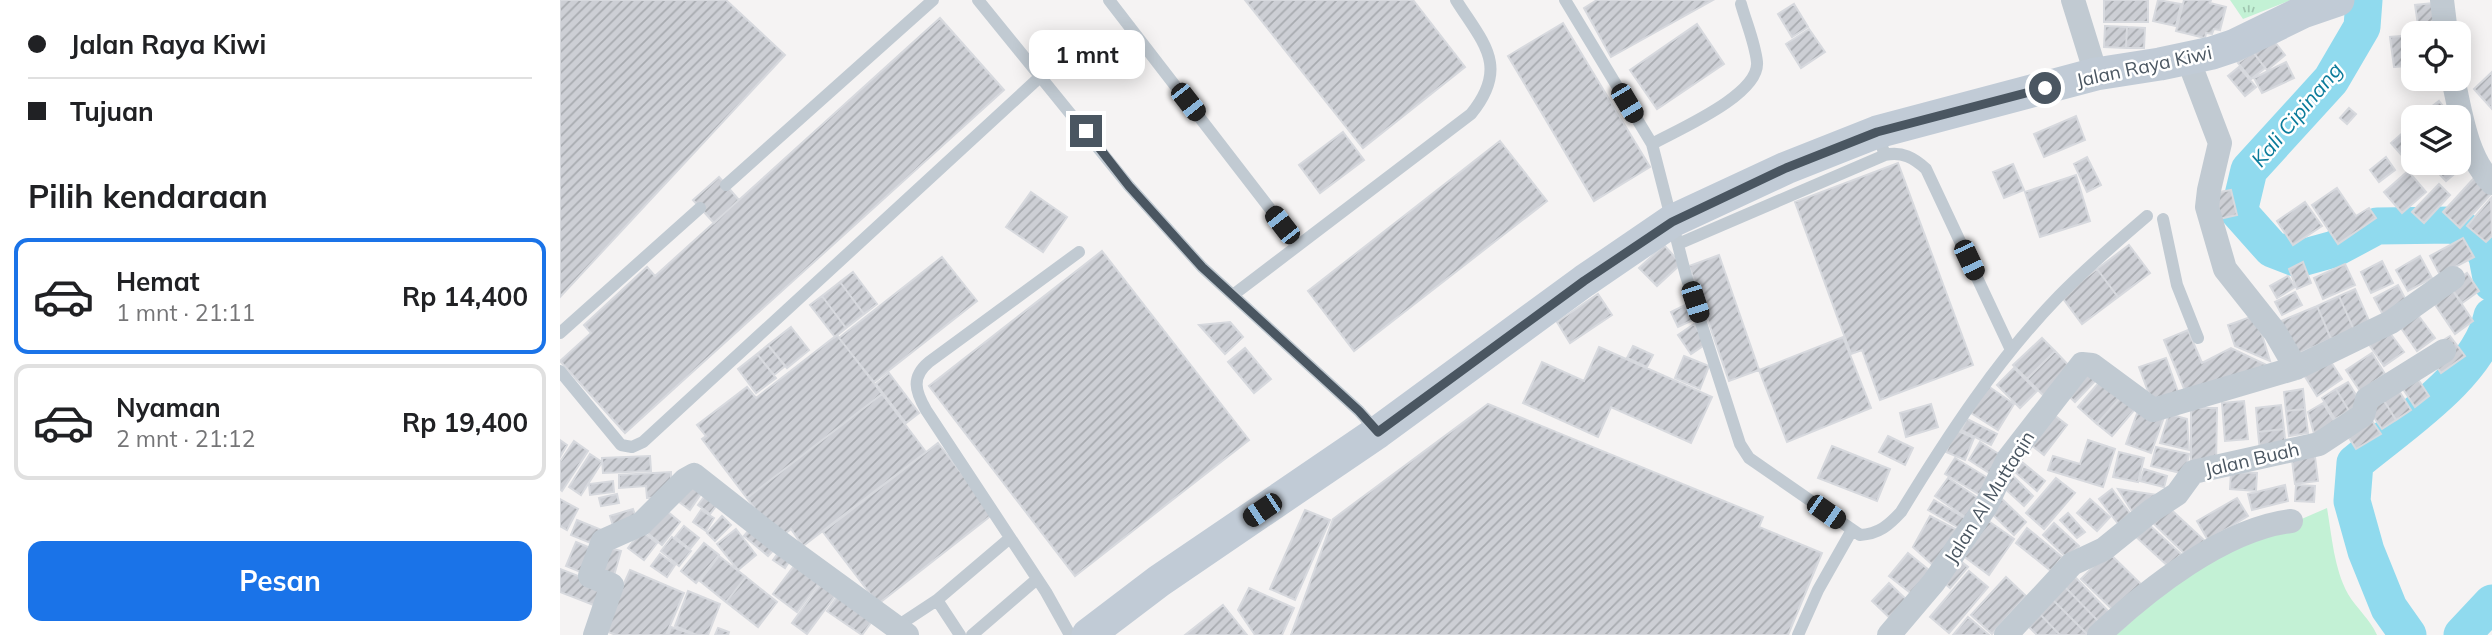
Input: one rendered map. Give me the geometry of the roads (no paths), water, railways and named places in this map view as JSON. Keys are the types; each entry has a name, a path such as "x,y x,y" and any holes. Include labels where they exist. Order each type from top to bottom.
{"street":[{"path":"2073,0 2096,74"},
{"name":"Jalan Raya Kiwi","path":"1088,635 1159,581 1378,432 1584,281 1675,233 1786,168 1881,143 2096,74 2188,59 2233,46 2284,21 2338,0"},
{"path":"2442,0 2445,21"},
{"path":"2188,59 2220,142 2207,207 2225,269 2275,332 2295,368 2391,322 2453,278"},
{"path":"2456,91 2477,163 2492,183"},
{"name":"Jalan Buah","path":"2006,635 2072,564 2104,549 2177,494 2193,472 2319,444 2363,415 2367,399 2444,351"},
{"name":"Jalan Al Muttaqin","path":"1902,630 1986,506 2008,459 2082,363 2092,365 2152,410 2295,368"},
{"path":"595,635 612,585 590,576 603,541 635,528 692,475 902,631"},
{"path":"2099,635 2140,599 2200,557 2256,528 2291,521"}],"lane":[{"path":"726,185 933,0"},
{"path":"978,0 1129,186 1202,267 1359,411 1378,432"},
{"path":"1109,0 1298,245"},
{"path":"1233,295 1471,114 1483,100 1491,76 1490,54 1456,0"},
{"path":"1565,0 1652,144 1675,233 1740,444 1749,458 1860,534 1879,531 1901,512 1967,407 2011,350 2076,279 2147,216"},
{"path":"1652,144 1739,95 1754,76 1757,64 1741,4"},
{"path":"560,371 621,445 632,447 643,442 1041,76"},
{"path":"1881,143 1894,153 1904,155 1926,169 2011,350"},
{"path":"560,333 700,208"},
{"path":"2163,219 2177,285 2198,338"},
{"path":"1070,635 1037,579 926,410 917,394 916,379 929,362 1079,252"},
{"path":"1798,635 1818,590 1852,530"},
{"path":"902,631 1010,538"},
{"path":"972,635 1037,579"},
{"path":"937,600 960,635"}],"waterway":[{"name":"Kali Cipinang","path":"2364,0 2362,27 2331,80 2249,170 2239,212 2272,249 2298,259 2334,249 2377,226 2454,225 2478,239 2487,257 2492,283"},
{"name":"Kali Cipinang","path":"2408,635 2389,608 2366,551 2352,501 2355,463 2415,415 2455,378 2484,338 2492,316"},
{"name":"Kali Cipinang","path":"2462,635 2492,603"}]}
